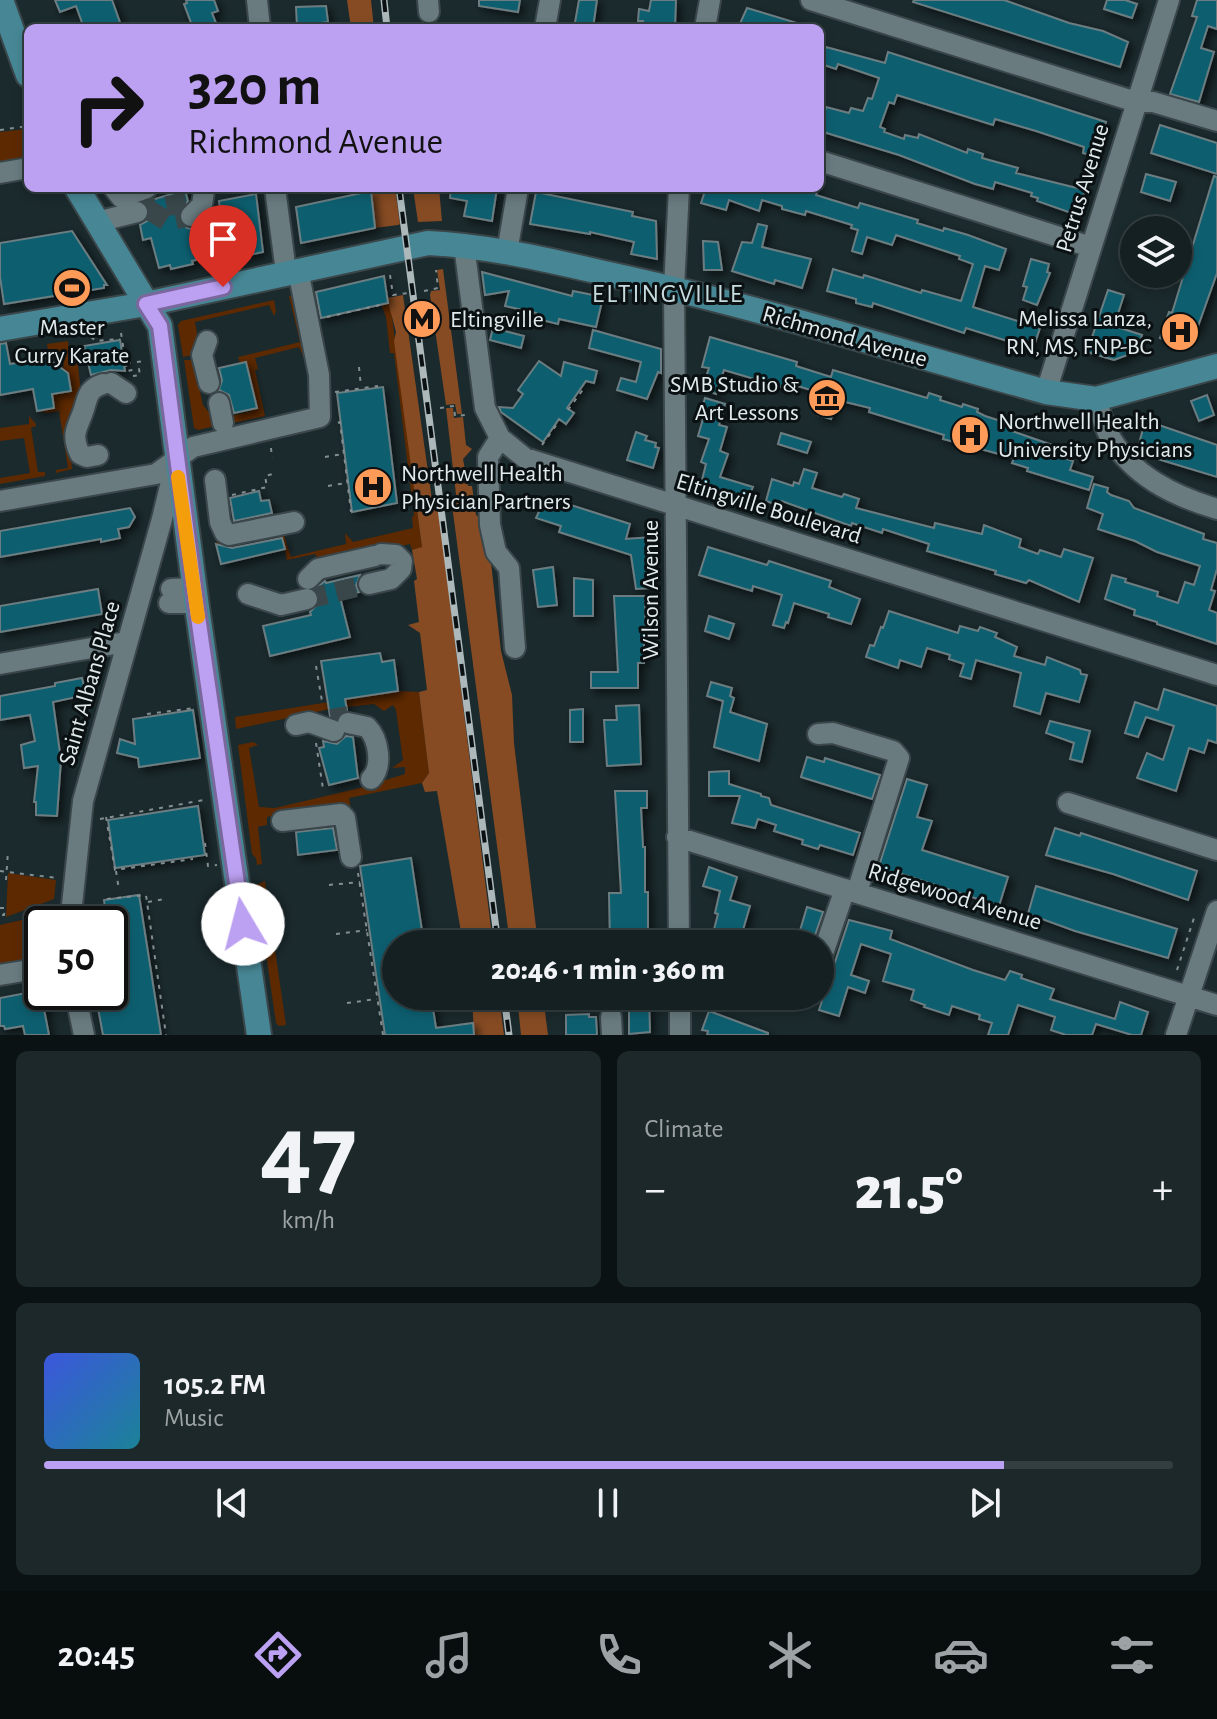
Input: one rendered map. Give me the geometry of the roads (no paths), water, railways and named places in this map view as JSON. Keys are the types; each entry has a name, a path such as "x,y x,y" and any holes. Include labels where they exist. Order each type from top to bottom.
{"main road":[{"path":"3,12 24,65"},
{"path":"79,192 160,326 176,459 167,590 259,1035"},
{"name":"Richmond Avenue","path":"0,329 146,304 428,243 507,252 674,288 1046,392 1096,399 1217,366"}],"street":[{"path":"257,0 260,24"},
{"path":"546,24 550,0"},
{"path":"706,24 710,0"},
{"path":"811,0 1136,102 1153,102 1217,121"},
{"name":"Petrus Avenue","path":"1046,392 1169,0"},
{"path":"824,162 1091,247"},
{"path":"0,173 24,169"},
{"path":"117,192 121,197 135,192"},
{"path":"0,501 156,474 193,447 325,420 319,375 276,192"},
{"path":"507,252 517,192"},
{"name":"Wilson Avenue","path":"679,192 674,288 679,930"},
{"path":"97,222 137,212"},
{"path":"464,245 485,408 500,438 488,457 490,525 496,552 509,568 515,648"},
{"path":"207,341 202,355 212,382"},
{"path":"98,455 87,457 80,454 74,431 87,395 94,388 117,384"},
{"path":"1096,399 1109,435 1130,463 1177,497 1217,509"},
{"name":"Eltingville Boulevard","path":"500,438 525,458 1217,675"},
{"name":"Saint Albans Place","path":"72,906 83,801 126,642 167,590 176,459"},
{"path":"218,489 220,522 229,535 294,522"},
{"path":"248,594 281,605 308,589 382,562 369,584"},
{"path":"0,664 126,642"},
{"path":"303,724 370,718"},
{"path":"338,721 358,730 368,739 373,773 371,779"},
{"path":"818,734 833,733 898,754 899,758 834,930"},
{"path":"1068,803 1217,850"},
{"path":"282,821 341,814 345,818 354,862"},
{"name":"Ridgewood Avenue","path":"677,837 1217,1005"},
{"path":"1176,1035 1217,911"},
{"path":"0,975 24,971"},
{"path":"79,1010 84,1035"},
{"path":"680,1010 680,1035"}],"tunnel":[{"path":"137,212 188,202"},
{"path":"149,210 167,221 191,216"},
{"path":"307,599 369,584"},
{"path":"331,719 348,716"}],"railway":[{"path":"384,0 387,24"},
{"path":"400,192 496,930"},
{"path":"506,1010 509,1035"}],"place":[{"name":"Master Curry Karate","path":"72,288"},
{"name":"Eltingville","path":"422,319"},
{"name":"Melissa Lanza, RN, MS, FNP-BC","path":"1180,332"},
{"name":"SMB Studio & Art Lessons","path":"827,398"},
{"name":"Northwell Health University Physicians","path":"970,435"},
{"name":"Northwell Health Physician Partners","path":"373,487"}],"district":[{"name":"ELTINGVILLE","path":"668,293"}]}
